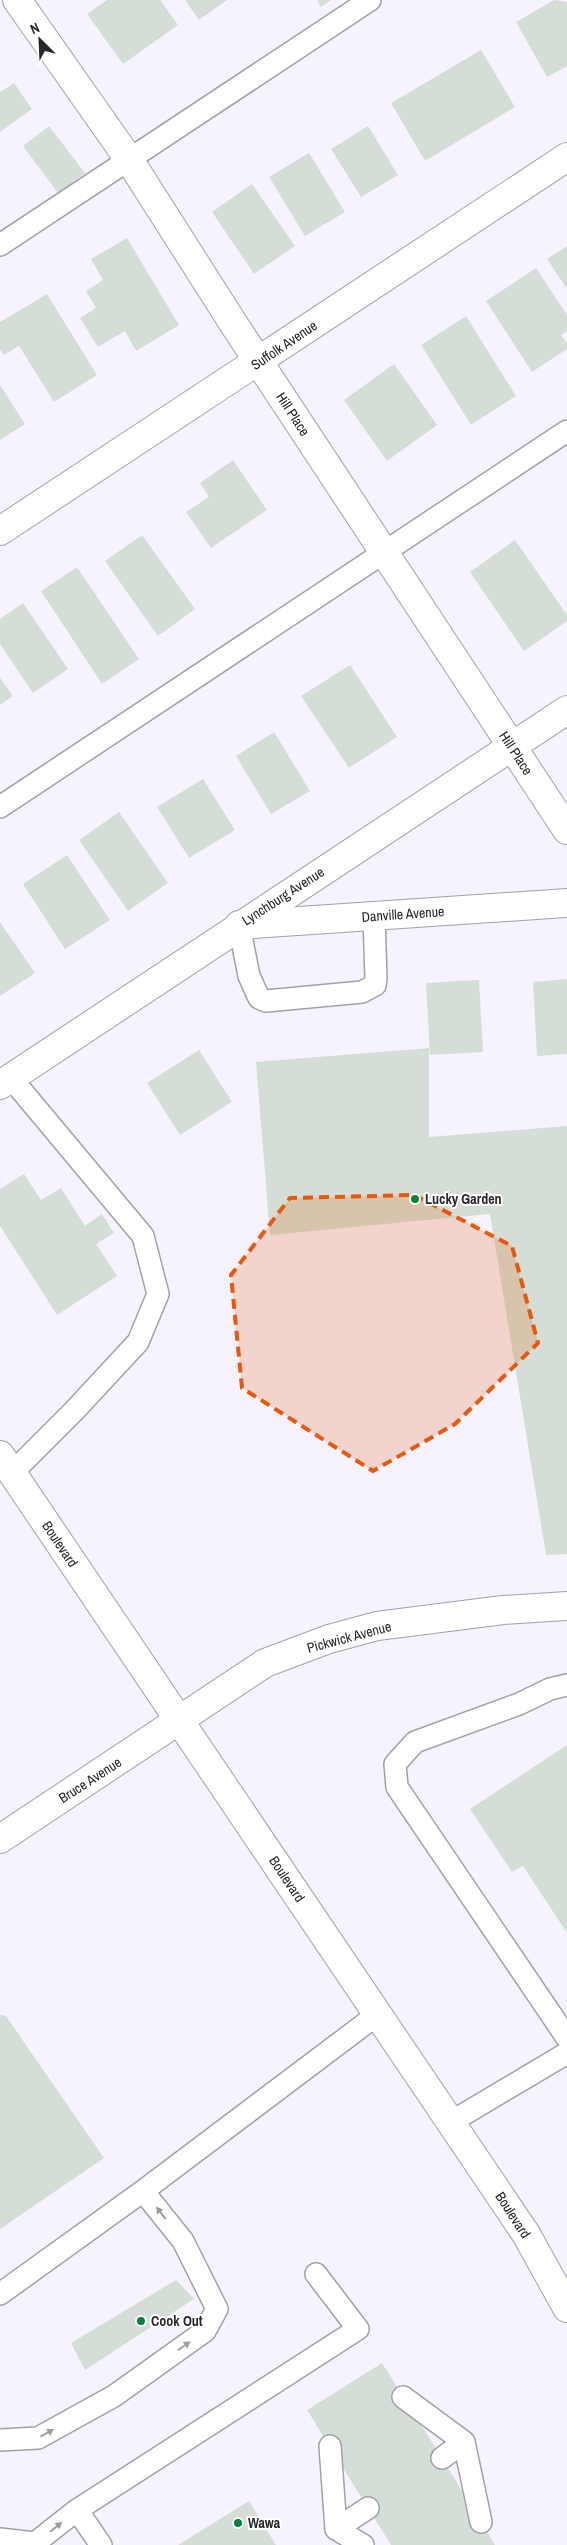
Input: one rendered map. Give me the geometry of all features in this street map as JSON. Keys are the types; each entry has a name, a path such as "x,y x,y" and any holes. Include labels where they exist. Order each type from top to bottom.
{"street":[{"name":"Hill Place","path":"17,0 128,158 258,362 567,830"},
{"name":"Suffolk Avenue","path":"0,531 567,157"},
{"name":"Lynchburg Avenue","path":"6,1081 239,925 567,710"},
{"name":"Danville Avenue","path":"239,925 567,903"},
{"name":"Boulevard","path":"6,1464 526,2234 567,2308"},
{"name":"Pickwick Avenue","path":"180,1720 265,1663 328,1639 377,1626 503,1610 567,1606"},
{"name":"Bruce Avenue","path":"0,1838 180,1720"}],"lane":[{"path":"0,245 128,158 370,0"},
{"path":"0,806 567,431"},
{"path":"239,925 249,976 259,998 266,1001 362,992 375,985 374,916"},
{"path":"6,1081 143,1236 158,1294 138,1342 74,1411 6,1464"},
{"path":"567,1685 550,1689 519,1704 415,1742 395,1764 397,1787 567,2038"},
{"path":"0,2294 143,2191 378,2014"},
{"path":"451,2122 567,2053"},
{"path":"0,2440 38,2438 114,2396 205,2332 217,2309 183,2241 143,2191"},
{"path":"0,2539 35,2543 77,2510 358,2330 316,2274"},
{"path":"403,2397 464,2442 481,2522"},
{"path":"442,2458 464,2442"},
{"path":"330,2446 336,2529"},
{"path":"336,2529 368,2508"},
{"path":"77,2510 101,2545"},
{"path":"336,2529 364,2545"}],"highlighted area":[{"path":"414,1195 512,1246 538,1343 455,1424 373,1471 242,1388 231,1275 290,1198"}],"building":[{"path":"107,0 160,0 178,25 123,64 87,14"},
{"path":"185,0 227,0 199,20"},
{"path":"317,0 331,0 321,7"},
{"path":"554,0 567,2 567,66 547,77 516,22"},
{"path":"481,50 515,107 425,161 391,103"},
{"path":"14,83 32,109 0,132 0,92"},
{"path":"49,126 85,173 58,193 23,146"},
{"path":"368,126 398,175 361,197 331,149"},
{"path":"309,153 345,212 305,236 269,177"},
{"path":"252,184 295,246 254,274 212,212"},
{"path":"127,238 179,325 136,351 125,331 98,347 80,318 96,308 86,291 103,280 91,259"},
{"path":"567,246 567,289 547,259"},
{"path":"536,268 567,315 567,331 561,335 567,344 567,349 532,372 486,301"},
{"path":"47,294 97,375 54,402 19,346 4,355 0,349 0,322"},
{"path":"466,316 516,396 471,425 421,345"},
{"path":"394,364 437,425 387,461 344,400"},
{"path":"0,385 25,424 0,440"},
{"path":"233,460 267,510 211,548 186,512 209,497 200,483"},
{"path":"142,535 195,609 158,636 105,561"},
{"path":"515,540 567,615 567,621 524,651 470,572"},
{"path":"77,567 139,659 102,684 41,591"},
{"path":"23,603 68,669 33,693 0,644 0,619"},
{"path":"350,665 397,737 349,768 301,696"},
{"path":"0,678 13,696 0,705"},
{"path":"274,732 310,791 271,814 236,756"},
{"path":"203,779 235,830 189,858 157,807"},
{"path":"119,812 168,883 128,911 79,840"},
{"path":"67,855 110,920 65,949 23,884"},
{"path":"0,922 35,973 0,996"},
{"path":"567,979 567,1054 537,1056 533,982"},
{"path":"479,980 483,1052 430,1055 426,983"},
{"path":"429,1048 429,1137 567,1126 567,1554 546,1555 490,1214 270,1235 256,1062"},
{"path":"199,1050 232,1102 180,1135 147,1083"},
{"path":"24,1174 41,1200 61,1188 85,1226 102,1214 114,1233 96,1244 117,1276 57,1315 0,1226 0,1189"},
{"path":"567,1745 567,1933 523,1866 512,1872 470,1809"},
{"path":"0,2015 6,2016 104,2158 0,2229"},
{"path":"176,2280 194,2299 85,2370 71,2343"},
{"path":"382,2363 495,2545 391,2545 307,2410"},
{"name":"Wawa","path":"249,2501 276,2545 178,2545"}],"place":[{"name":"Lucky Garden","path":"415,1199"},
{"name":"Cook Out","path":"141,2321"},
{"name":"Wawa","path":"238,2523"}]}
